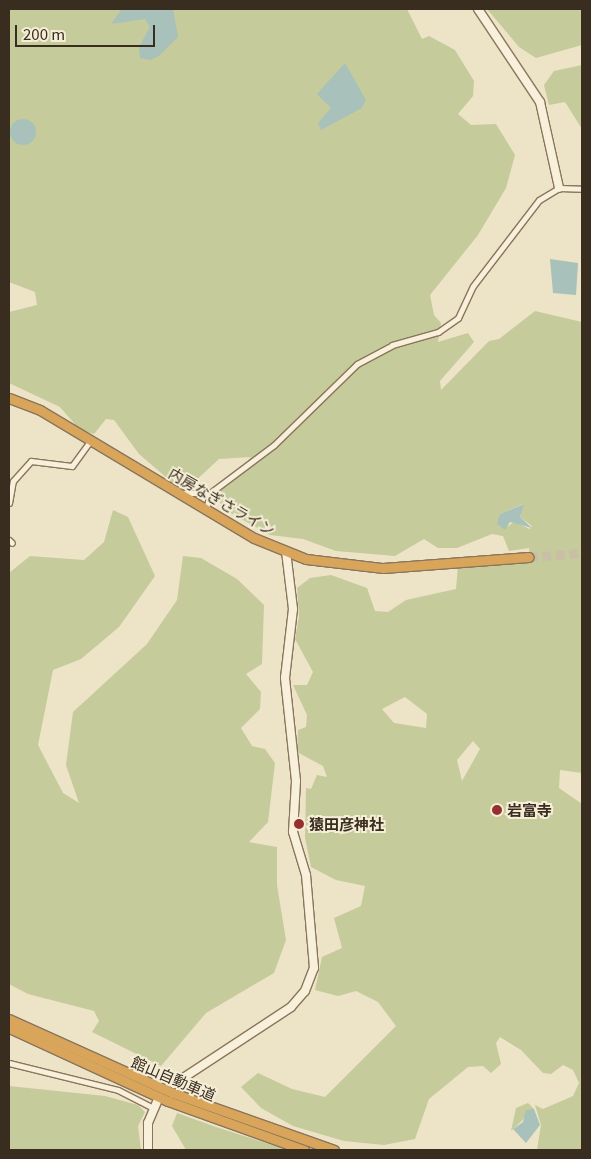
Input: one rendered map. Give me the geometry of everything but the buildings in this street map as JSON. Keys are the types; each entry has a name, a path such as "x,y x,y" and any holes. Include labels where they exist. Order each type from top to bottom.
{"highway":[{"name":"内房なぎさライン","path":"9,398 91,440 206,510 286,551 336,564 383,568 529,557"},
{"name":"館山自動車道","path":"9,1019 173,1093 334,1150"},
{"name":"館山自動車道","path":"9,1028 168,1101 304,1150"}],"street":[{"path":"478,9 540,102 559,188"},
{"path":"176,492 210,493 274,445 357,364 392,345 438,332 458,318 473,286 525,216 559,188 582,189"},
{"path":"9,502 13,481 31,462 72,466 91,440"},
{"path":"206,510 210,493"},
{"path":"174,1084 291,1007 305,991 314,968 306,874 293,832 296,782 284,678 293,610 286,551"},
{"path":"9,1063 118,1090 155,1105 148,1150"}],"green space":[{"path":"9,9 407,9 422,39 429,36 455,50 474,81 473,96 458,114 471,125 496,124 515,155 506,188 478,235 430,295 434,315 441,323 438,342 468,333 474,342 440,381 441,390 489,341 499,339 535,311 582,322 582,773 560,770 559,788 582,804 582,1150 537,1150 541,1125 535,1105 543,1109 573,1096 579,1083 573,1070 563,1065 551,1074 543,1073 521,1050 500,1037 496,1043 501,1064 491,1073 483,1066 468,1067 429,1099 415,1139 384,1145 344,1141 293,1126 261,1108 241,1087 258,1073 292,1089 325,1097 396,1026 378,1002 356,991 338,996 315,990 322,957 342,948 334,918 361,906 365,886 336,880 311,867 305,838 306,788 311,789 317,775 327,777 323,766 297,752 298,730 306,727 307,715 293,685 307,685 313,672 295,639 299,616 297,588 310,578 331,575 367,588 375,611 388,612 406,600 456,589 458,565 530,562 529,548 509,551 503,536 492,534 457,548 438,548 424,539 395,556 336,551 303,539 270,535 225,510 216,496 251,457 219,459 191,485 174,484 139,454 114,420 106,419 94,434 80,430 60,407 9,383 9,312 37,305 35,292 9,282","holes":["523,504 520,517 532,526 530,529 514,522 507,527 500,514","405,697 427,714 426,728 394,723 382,709","473,741 480,749 462,781 457,760"]},
{"path":"487,9 582,9 582,45 536,58 519,47"},
{"path":"582,65 582,129 565,102 549,105 544,85 554,71"},
{"path":"113,510 128,517 155,576 119,627 81,659 53,670 38,745 63,793 79,803 66,765 73,712 147,644 177,600 183,556 201,558 237,579 264,605 262,664 246,674 261,692 260,709 241,728 252,746 265,749 275,763 268,822 249,842 277,847 277,885 286,940 274,973 206,1013 161,1066 92,1032 99,1021 94,1011 28,994 9,984 9,573 30,556 84,560 104,542"},
{"path":"9,1086 105,1096 138,1105 145,1112 138,1126 141,1150 9,1150"},
{"path":"528,1103 534,1109 511,1131 516,1108"},
{"path":"177,1113 288,1150 186,1150 172,1126"}],"water":[{"path":"122,9 173,9 178,37 160,55 151,60 140,58 139,47 150,27 145,19 111,24"},
{"path":"345,63 366,100 362,108 321,130 318,123 331,108 317,94"},
{"path":"23,119 32,123 36,132 32,141 23,145 14,141 10,132 14,123"},
{"path":"550,259 578,263 576,295 553,293"},
{"path":"524,504 520,517 532,528 510,522 505,530 497,524 500,514"},
{"path":"534,1109 540,1125 526,1143 513,1129 523,1122 526,1110"}],"tunnel":[{"path":"529,557 582,553"}],"place":[{"name":"岩富寺","path":"497,810"},
{"name":"猿田彦神社","path":"299,824"}]}
